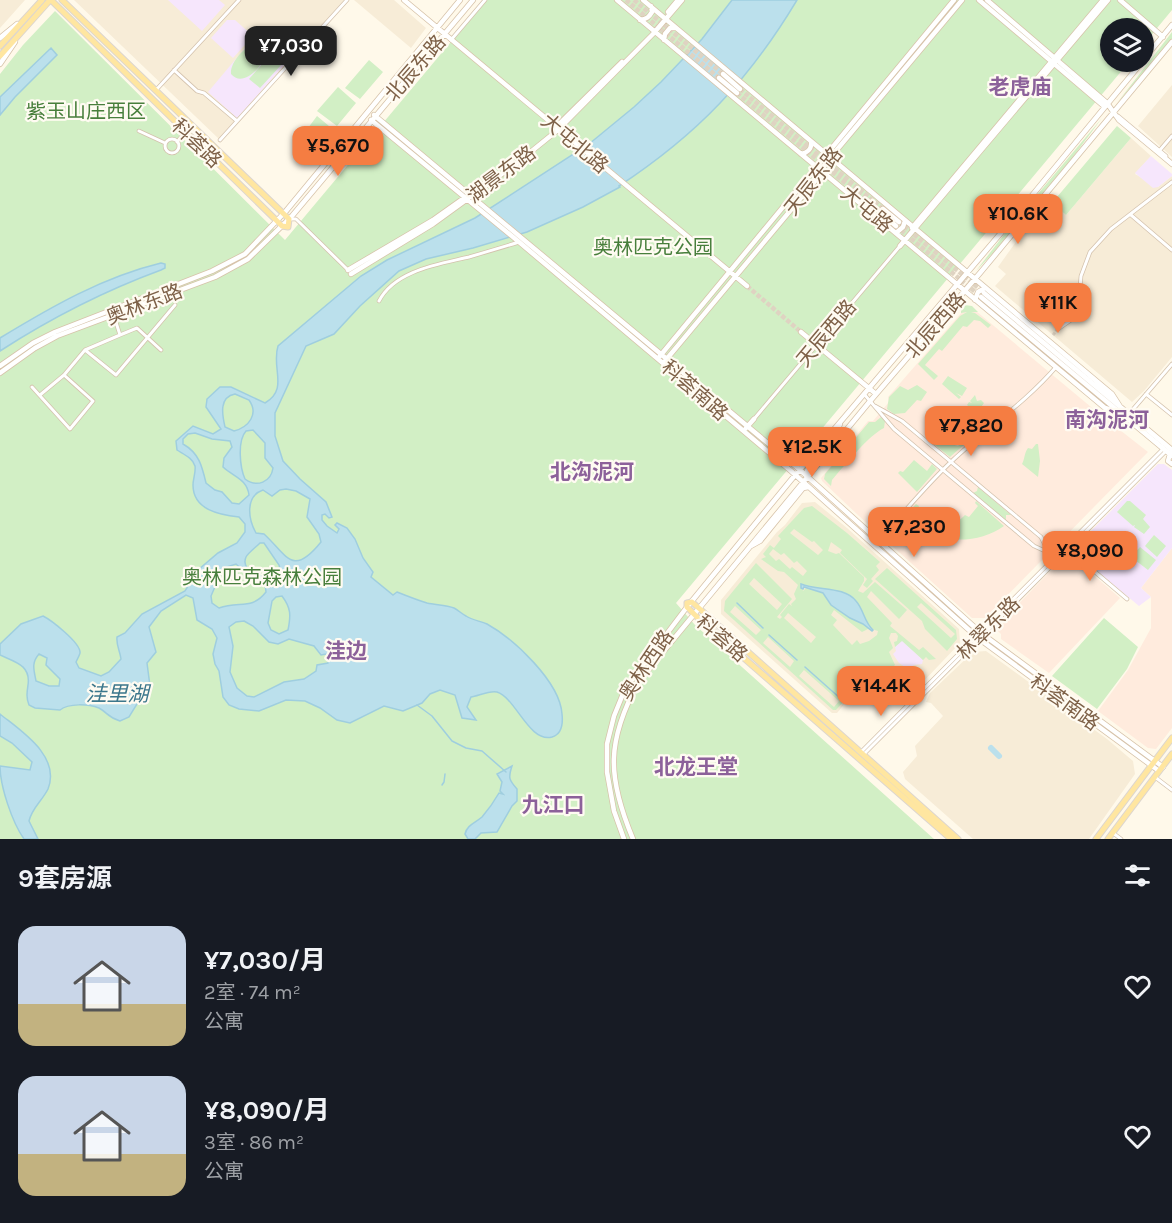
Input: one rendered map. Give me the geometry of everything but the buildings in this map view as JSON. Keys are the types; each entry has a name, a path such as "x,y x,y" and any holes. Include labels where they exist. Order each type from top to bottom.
{"main road":[{"path":"0,46 42,0"},
{"path":"0,56 51,0"},
{"name":"科荟路","path":"51,0 282,226"},
{"name":"科荟路","path":"62,0 289,219"},
{"path":"282,226 288,227 289,219"},
{"name":"科荟路","path":"951,839 860,756 698,608 692,602 687,603 687,607 694,614 860,756 958,839"},
{"path":"1096,839 1172,738"},
{"path":"1108,839 1171,755 1162,750"}],"street":[{"path":"156,90 239,0"},
{"path":"220,140 347,0"},
{"name":"大屯北路","path":"404,0 747,286"},
{"name":"北辰东路","path":"277,221 460,0"},
{"name":"北辰东路","path":"289,219 473,0"},
{"name":"北辰东路","path":"451,40 485,0"},
{"name":"大屯路","path":"617,0 684,56 812,142 900,223"},
{"name":"大屯路","path":"643,0 695,44 801,154 965,291 981,294 1048,341 1112,394 1121,411"},
{"name":"湖景东路","path":"349,272 433,224 558,128 654,31 680,0"},
{"name":"天辰东路","path":"665,361 820,175 828,156 954,0"},
{"name":"天辰东路","path":"659,357 816,166 828,156 962,0"},
{"path":"978,0 1047,60 1055,60"},
{"path":"987,0 1111,113 1172,164"},
{"name":"天辰西路","path":"745,430 1106,0"},
{"path":"1120,0 1163,37"},
{"path":"640,20 650,16 651,6"},
{"path":"0,38 26,17"},
{"name":"北辰西路","path":"1154,47 1172,25"},
{"path":"0,64 26,26"},
{"path":"664,40 670,28 676,28"},
{"name":"北辰西路","path":"698,608 1172,42"},
{"path":"174,70 197,91 204,93 237,121"},
{"name":"北辰西路","path":"692,602 797,471 1133,72"},
{"name":"大屯路","path":"721,76 738,91"},
{"name":"科荟南路","path":"372,118 797,471 938,602 1161,769"},
{"path":"139,131 165,144"},
{"path":"165,144 166,151 173,153 178,149 177,142 183,135"},
{"path":"1158,152 1172,136"},
{"path":"165,144 171,139 177,142"},
{"path":"801,154 809,150 812,142"},
{"path":"1058,329 1071,320 1078,311 1081,276 1090,252 1111,229 1172,182"},
{"name":"大屯路","path":"882,210 900,223 914,228 975,279 981,294 1056,367 1105,408 1129,414 1169,448"},
{"path":"1131,215 1172,250"},
{"name":"科荟路","path":"289,219 296,219 349,272"},
{"name":"奥林东路","path":"0,366 33,343 55,332 229,264 245,254 277,221"},
{"path":"896,233 903,227 900,223"},
{"name":"奥林东路","path":"0,373 35,348 57,336 215,278 248,259 282,226"},
{"path":"379,301 382,295 401,280 427,267 517,238"},
{"name":"大屯路","path":"981,294 1169,448"},
{"path":"85,350 116,375 175,305"},
{"path":"113,315 120,335"},
{"path":"40,395 64,375 85,350 137,328 161,350"},
{"path":"801,332 876,394"},
{"path":"1048,341 1053,335"},
{"path":"1129,414 1172,364"},
{"path":"878,541 951,462 989,427 1031,394 1056,367"},
{"path":"32,387 70,429 93,401 64,375"},
{"path":"864,394 888,423 1034,546 1055,559"},
{"path":"1146,394 1172,415"},
{"path":"875,406 902,421 1042,538 1046,548 1055,559"},
{"path":"888,423 894,416"},
{"path":"746,549 760,541 803,488 809,488 806,471 833,437 841,420"},
{"path":"1169,448 1168,460 1172,464"},
{"name":"林翠东路","path":"1055,559 1068,549 1169,448"},
{"name":"林翠东路","path":"860,756 1055,559 1169,448"},
{"path":"812,470 815,482 846,512"},
{"path":"795,490 801,479 797,471"},
{"name":"科荟南路","path":"805,479 809,488 846,512 980,635"},
{"path":"1034,546 1041,545 1042,538"},
{"path":"1068,549 1127,599"},
{"name":"奥林西路","path":"624,839 614,811 607,772 607,744 614,716 626,689 687,607"},
{"name":"奥林西路","path":"633,839 618,802 614,773 619,721 639,681 698,608"},
{"path":"1155,777 1172,790"},
{"path":"1113,833 1121,839"}],"shaded area":[{"path":"0,0 25,0 0,28"},
{"path":"74,0 344,0 219,139"},
{"path":"168,0 219,0 225,5 202,31"},
{"path":"354,0 394,0 426,28 411,48"},
{"path":"227,20 235,20 253,36 233,58 211,38"},
{"path":"256,35 287,62 237,118 208,92"},
{"path":"1172,85 1172,157 1138,126"},
{"path":"1131,138 1151,156 1135,174 1158,187 1172,176 1172,357 1132,402 995,286 1006,274 998,267 1048,202 1050,201 1066,215"},
{"path":"1151,156 1172,174 1158,187 1153,188 1135,173"},
{"path":"976,311 1148,452 985,618 972,618 859,516 821,478 868,421 873,421 889,402 888,397 962,312"},
{"path":"1158,464 1164,464 1172,470 1172,548 1141,588 1151,597 1139,606 1072,550"},
{"path":"815,502 959,629 960,643 920,685 912,686 894,670 868,698 846,702 837,713 832,713 721,614 721,600 777,532 802,503"},
{"path":"1172,548 1172,728 1156,749 1148,748 1098,711 1128,670 1151,628 1151,597 1141,588"},
{"path":"1068,553 1120,598 1049,673 1001,639 1001,634 995,628"},
{"path":"902,640 923,660 922,664 908,669 899,663 893,654 896,651 895,647"},
{"path":"986,651 1107,739 1133,761 1135,774 1089,839 973,839 905,779 903,772 917,756 915,746 943,716 931,703 926,702 930,693 973,652"}],"green space":[{"path":"486,0 1172,0 1172,10 1154,32 1154,18 1100,18 1100,72 1121,72 676,603 695,625 934,839 0,839 0,74 55,11 285,240"},
{"path":"1172,32 1172,39 1154,60 1154,55"},
{"path":"256,43 264,47 265,53 260,66 249,76 236,78 231,74 233,65 247,47"},
{"path":"271,54 282,64 260,88 249,79"},
{"path":"369,60 383,72 360,99 345,88"},
{"path":"1141,72 1144,72 1117,103"},
{"path":"338,87 356,103 337,126 317,111"},
{"path":"317,116 335,131 324,145 318,148 302,136"},
{"path":"1102,118 1070,161 976,271 1009,228"},
{"path":"1117,126 1131,138 1066,215 1050,201 1057,197"},
{"path":"965,305 972,306 978,312 971,312 991,325 988,328 980,321 974,320 967,327 963,326 942,351 939,349 925,365 938,376 934,380 918,364 960,316 967,312 961,313"},
{"path":"948,376 967,388 962,396 956,393 961,397 959,399 942,384"},
{"path":"917,385 927,392 921,401 917,400 905,413 894,414 887,409 889,397 900,386 908,390"},
{"path":"975,395 977,401 981,400 984,403 979,410 994,421 982,430 973,425 981,416 967,405 969,402 972,403 970,401"},
{"path":"881,417 885,421 884,428 857,451 832,480 831,486 824,479 825,474 869,422 875,422"},
{"path":"971,430 976,433 975,435 950,457 926,438 931,435 941,444 958,446 969,437"},
{"path":"1038,444 1040,461 1038,477 1022,464 1028,448 1032,449"},
{"path":"914,460 927,471 932,464 937,469 917,492 898,473 903,472"},
{"path":"978,487 1011,515 1006,515 1006,520 973,493"},
{"path":"976,501 1004,526 979,537 953,539 927,532 906,515 916,504 919,506 917,512 938,527 957,521 965,515 969,517 978,506"},
{"path":"1127,501 1146,515 1143,519 1150,527 1144,534 1117,512"},
{"path":"812,506 880,562 876,566 879,570 867,588 863,585 867,579 840,553 842,550 831,542 828,551 839,553 864,577 858,591 863,593 875,582 907,610 899,619 871,591 867,597 892,623 890,626 919,650 923,647 936,659 929,660 926,657 923,660 902,641 895,647 894,642 897,641 898,636 896,633 891,633 889,638 893,648 889,652 895,665 866,695 845,700 836,710 833,710 724,611 725,601 756,563 792,599 777,617 780,619 782,617 780,615 789,604 792,606 791,604 796,599 794,594 798,585 784,572 778,571 761,559 766,557 763,554 770,545 774,548 781,539 778,536 804,508","holes":["794,529 812,542 814,541 823,550 818,555 790,533","773,549 781,555 784,553 794,563 797,561 807,571 803,576 792,567 790,569 779,559 776,561 769,554","754,578 782,604 777,610 749,584","802,585 838,591 851,596 859,605 870,626 878,631 877,635 860,644 857,640 852,645 833,625 837,620 831,615 834,610 862,632 868,629 872,631 831,605 823,593 806,588 803,591","735,606 761,630 756,635 730,612","788,613 816,637 811,643 784,618","768,637 794,661 790,667 763,643","804,670 839,701 834,707 799,676"]},
{"path":"1154,535 1166,546 1157,557 1145,546"},
{"path":"1140,547 1156,560 1148,570 1131,557"},
{"path":"887,568 956,630 957,639 947,651 925,629 922,621 875,579","holes":["921,603 955,634 951,638 917,607"]},
{"path":"1104,618 1138,647 1127,669 1097,709 1052,676"}],"water":[{"name":"洼里湖","path":"732,0 797,0 760,56 720,104 673,146 620,187 583,207 527,232 426,259 399,271 360,306 334,334 306,346 275,413 275,436 283,461 326,502 332,517 322,515 322,520 327,526 337,533 339,529 335,525 337,523 347,528 373,572 371,577 393,595 397,592 427,603 454,608 468,617 487,624 510,640 545,675 553,689 562,714 560,731 555,736 544,737 536,733 510,702 497,692 471,697 467,707 476,720 462,718 455,695 440,690 430,694 422,703 403,711 384,706 350,723 337,720 305,701 286,700 259,711 239,709 229,705 223,697 219,671 213,654 217,638 212,629 197,620 193,598 186,595 161,611 149,627 156,652 147,663 150,686 147,695 140,699 129,717 120,721 99,708 90,706 73,705 60,710 35,708 29,705 27,673 21,665 0,655 0,644 21,624 43,616 47,618 76,644 80,653 76,662 79,668 101,676 109,672 121,659 117,637 125,633 142,614 185,591 198,570 218,553 237,543 245,532 245,524 239,517 216,513 203,506 198,500 193,485 194,463 177,450 176,441 193,426 213,434 221,429 206,407 207,399 220,387 231,387 265,403 272,397 278,385 276,354 278,346 361,276 387,260 475,218 589,144 661,82 702,39","holes":["235,394 249,400 252,405 251,419 234,431 225,427 223,407 226,399","253,430 265,443 265,458 273,468 272,473 263,482 254,483 245,479 240,455 243,435 246,431","195,433 212,439 230,441 232,447 224,458 223,467 246,485 249,495 239,504 232,503 222,492 206,483 199,460 183,444 183,439 188,434","286,489 296,491 310,499 307,517 319,534 321,542 303,559 296,561 290,559 264,534 256,533 250,515 253,497 263,490 272,496","260,543 264,543 279,565 282,575 280,579 263,577 251,571 245,563 248,554","236,564 247,574 265,584 266,592 250,603 219,608 212,603 211,596 223,568","282,596 290,612 288,630 279,634 271,630 268,623 272,601","244,621 253,626 269,642 278,644 289,639 314,646 321,655 326,654 329,658 328,663 317,665 316,671 304,679 284,682 254,697 247,696 237,688 230,672 233,646 229,627 236,622","39,654 47,658 46,665 60,679 59,686 49,686 36,681 34,664"]},
{"path":"51,48 57,55 0,115 0,97"},
{"path":"161,263 165,264 165,268 78,306 0,351 0,338 58,304 119,276"},
{"path":"801,584 838,591 851,596 859,605 873,630 831,605 823,593 804,587 803,589"},
{"path":"0,714 28,736 44,755 49,766 51,777 48,789 32,812 29,821 38,839 24,839 8,804 0,766 30,770 32,762 12,743 0,736"},
{"path":"512,766 510,779 517,789 517,801 497,832 481,833 475,839 468,839 465,834 468,828 482,817 499,793 503,794 500,791 502,782 497,774"}],"waterway":[{"path":"737,603 763,628"},
{"path":"769,635 797,660"},
{"path":"805,667 841,699"},
{"path":"417,705 432,716 452,741 466,748 482,751 506,772"},
{"path":"991,748 999,756"},
{"path":"442,785 445,774"}],"tunnel":[{"path":"626,0 719,78"},
{"path":"634,0 723,74"},
{"path":"740,89 883,209"},
{"path":"737,93 880,212"},
{"path":"899,222 982,291"},
{"path":"896,226 979,295"},
{"path":"747,286 801,332"},
{"path":"1053,335 1058,329"}],"district":[{"name":"老虎庙","path":"1020,87"},
{"name":"南沟泥河","path":"1107,420"},
{"name":"北沟泥河","path":"592,472"},
{"name":"洼边","path":"346,651"},
{"name":"北龙王堂","path":"696,767"},
{"name":"九江口","path":"553,805"}],"park label":[{"name":"紫玉山庄西区","path":"86,111"},
{"name":"奥林匹克公园","path":"653,247"},
{"name":"奥林匹克森林公园","path":"262,577"}]}
